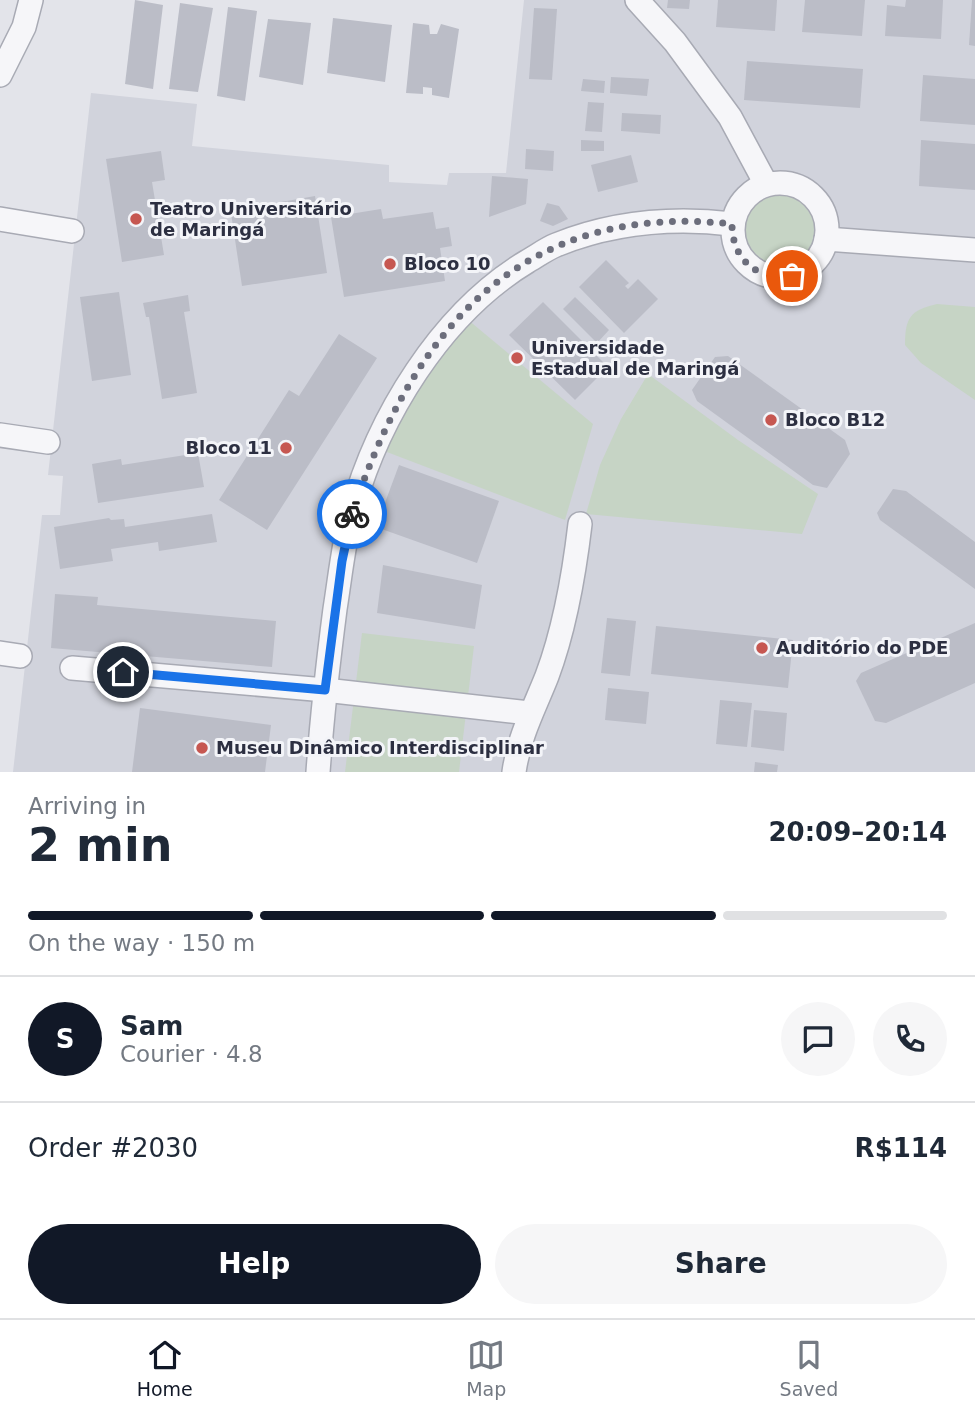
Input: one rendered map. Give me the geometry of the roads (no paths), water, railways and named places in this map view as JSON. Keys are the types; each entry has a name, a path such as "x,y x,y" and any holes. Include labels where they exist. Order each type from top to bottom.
{"street":[{"path":"0,75 24,27 31,0"},
{"path":"637,0 675,42 730,117 766,184"},
{"path":"766,184 794,185 817,200 824,212 826,239 814,262 804,271 792,276 770,276 747,265 734,244 732,224 743,199 766,184"},
{"path":"0,219 72,231"},
{"path":"318,772 325,690 342,561 351,515 370,461 406,389 450,326 505,275 554,246 602,230 655,220 697,220 732,224"},
{"path":"826,239 975,250"},
{"path":"0,435 48,442"},
{"path":"514,772 516,754 529,713 547,676 556,648 575,565 580,524"},
{"path":"72,668 325,690 529,713"}],"place":[{"name":"Teatro Universitário de Maringá","path":"136,219"},
{"name":"Bloco 10","path":"390,264"},
{"name":"Universidade Estadual de Maringá","path":"517,358"},
{"name":"Bloco B12","path":"771,420"},
{"name":"Bloco 11","path":"286,448"},
{"name":"Auditório do PDE","path":"762,648"},
{"name":"Museu Dinâmico Interdisciplinar","path":"202,748"}]}
